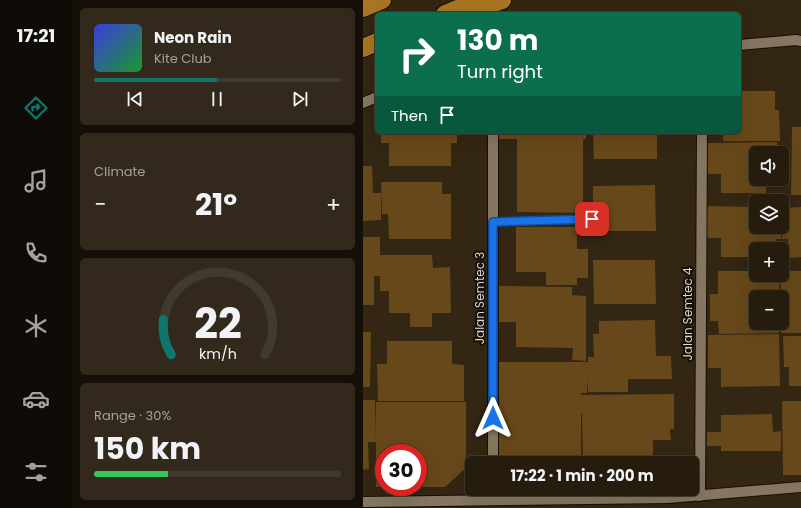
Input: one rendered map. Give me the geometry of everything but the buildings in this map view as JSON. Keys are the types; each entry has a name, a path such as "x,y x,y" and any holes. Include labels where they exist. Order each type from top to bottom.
{"highway":[{"path":"363,8 382,0"},
{"path":"450,12 479,0"},
{"path":"469,12 501,0"},
{"path":"363,48 375,43"}],"street":[{"path":"741,45 796,40 801,41"},
{"path":"363,103 375,98"},
{"name":"Jalan Semtec 3","path":"493,134 493,456"},
{"name":"Jalan Semtec 4","path":"700,496 702,134"},
{"path":"363,502 668,498 801,487"}],"lane":[{"path":"493,222 592,219"}],"route":[{"path":"493,418 493,222 592,219"}]}
